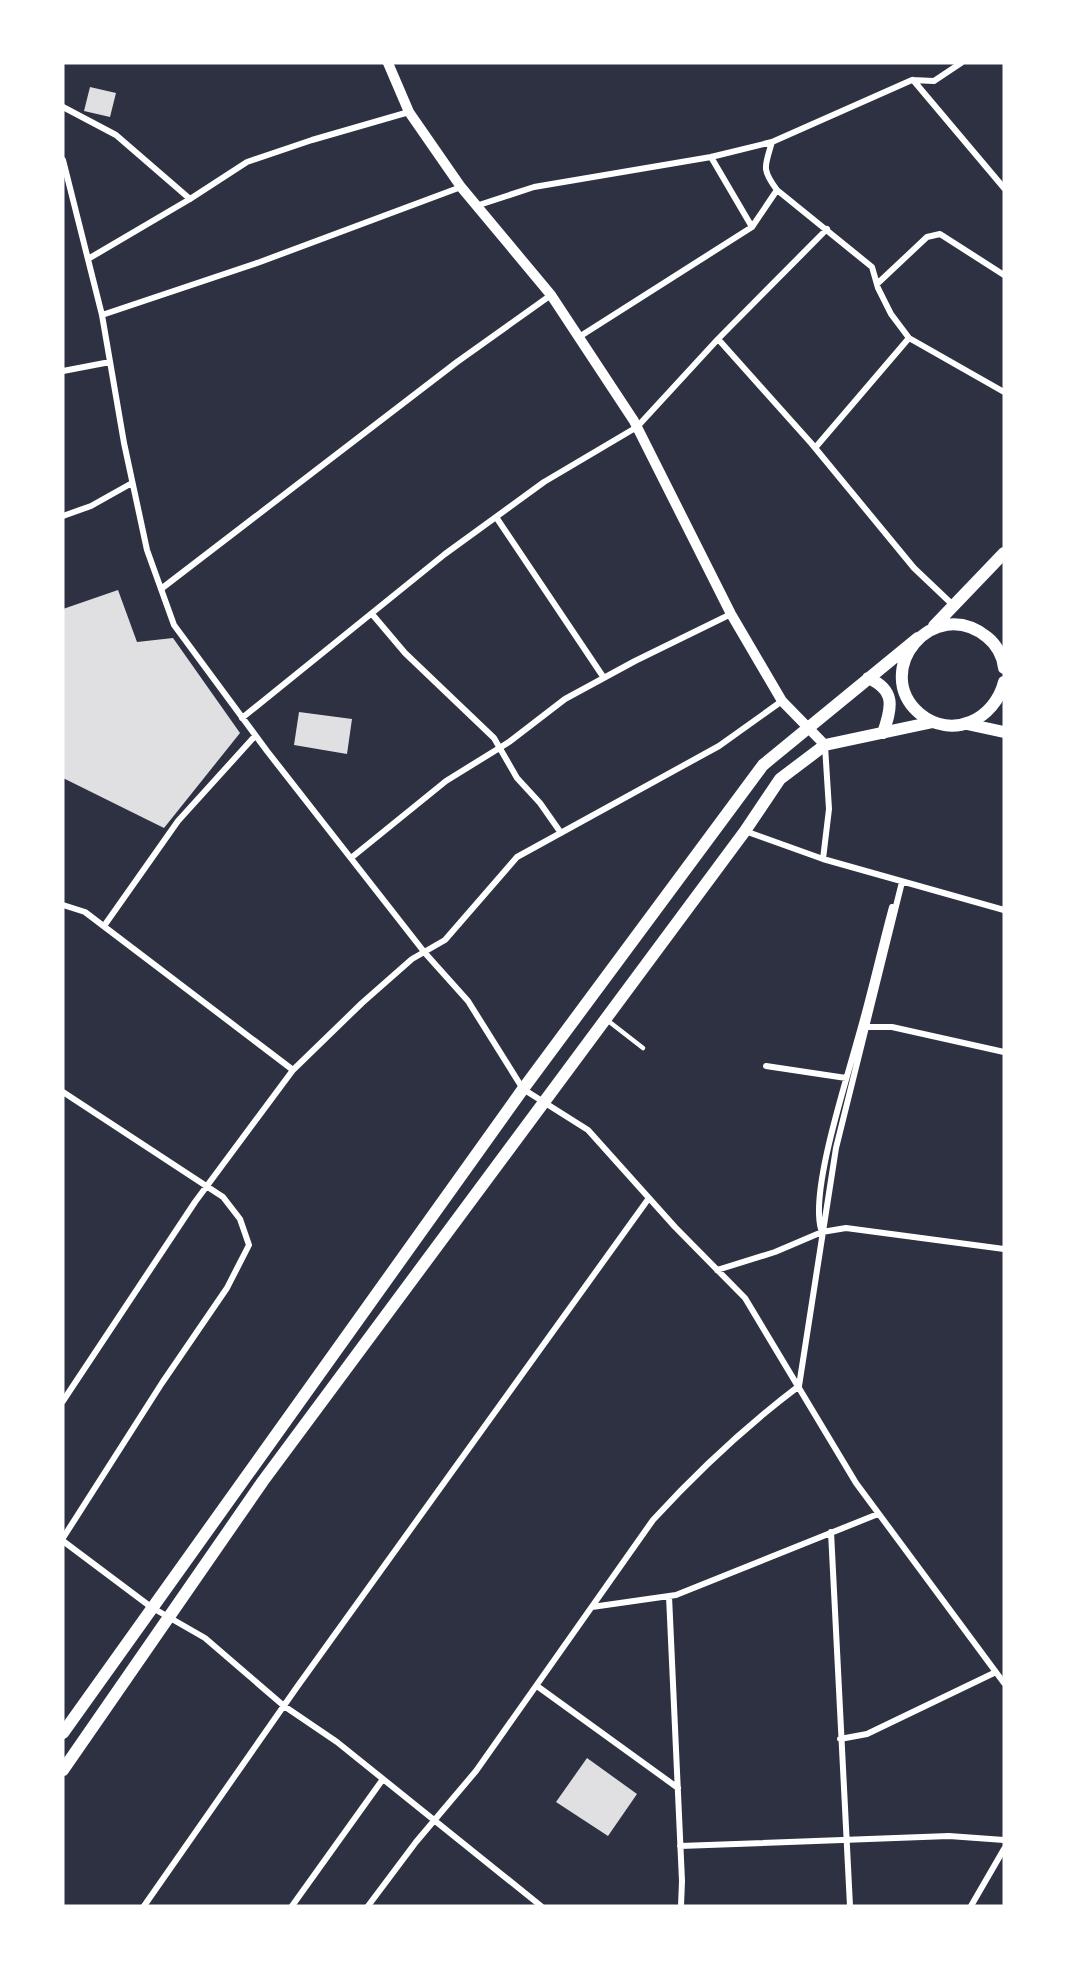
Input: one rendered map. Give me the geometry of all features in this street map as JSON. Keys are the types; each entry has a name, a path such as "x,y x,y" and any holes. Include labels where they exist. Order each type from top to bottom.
{"main road":[{"path":"63,1733 523,1089 763,765 808,726 932,628 1004,553"},
{"path":"932,628 947,624 964,624 979,630 992,640 1003,659"},
{"path":"918,638 908,652 903,667 903,684 909,700 919,713 933,722 950,726 967,724 981,718 993,708 1004,682"},
{"path":"868,678 882,684 888,692 889,715 883,732"},
{"path":"63,1770 263,1481 746,831 780,779 825,745 933,722"},
{"path":"967,724 1004,732"}],"street":[{"path":"388,63 409,112 461,187 479,205 551,295 637,427 731,614 782,701 825,745 829,809 823,859"},
{"path":"479,205 534,187 711,157 772,142 912,80 934,81 961,63"},
{"path":"912,80 1004,188"},
{"path":"63,107 116,135 190,199"},
{"path":"88,259 190,199 247,162 312,140 409,112"},
{"path":"772,142 765,165 765,174 777,190 872,267 891,314 909,338 1004,392"},
{"path":"711,157 752,227"},
{"path":"63,160 102,315 132,483 147,550 174,626 255,736 425,953 468,1001 523,1089 543,1104 588,1130 648,1198 745,1298 856,1483 1004,1683"},
{"path":"102,315 260,262 461,187"},
{"path":"579,337 752,227 777,190"},
{"path":"243,718 260,701 445,554 544,482 637,427 718,339 827,229"},
{"path":"877,284 927,237 940,234 1004,275"},
{"path":"161,589 457,362 551,295"},
{"path":"815,448 909,338"},
{"path":"718,339 815,448 914,568 954,606"},
{"path":"63,371 110,362"},
{"path":"63,516 91,506 132,483"},
{"path":"496,517 604,678"},
{"path":"372,614 405,653 478,720 500,748 517,778 540,803 561,833"},
{"path":"351,858 446,781 500,748 565,699 731,614"},
{"path":"63,1401 207,1186 294,1070 362,1002 412,959 445,940 517,857 719,746 782,701"},
{"path":"104,926 178,821 255,736"},
{"path":"746,831 823,859 1004,910"},
{"path":"368,1906 416,1842 476,1771 653,1520 687,1483 764,1412 799,1386 836,1148 900,882"},
{"path":"822,1232 818,1217 822,1186 846,1078 900,882"},
{"path":"63,905 85,912 294,1070"},
{"path":"866,1027 892,1027 1004,1052"},
{"path":"766,1066 846,1078"},
{"path":"63,1092 223,1197 240,1219 249,1245 227,1288 162,1383 63,1539 151,1607 205,1638 284,1706 383,1779 541,1906"},
{"path":"144,1906 284,1706 648,1198"},
{"path":"717,1270 776,1252 822,1232 846,1228 1004,1249"},
{"path":"592,1607 669,1596 878,1514"},
{"path":"831,1532 850,1906"},
{"path":"669,1596 681,1906"},
{"path":"840,1739 867,1734 996,1672"},
{"path":"537,1686 678,1788"},
{"path":"292,1906 383,1779"},
{"path":"680,1845 949,1836 1004,1840"},
{"path":"971,1906 1004,1849"}],"lane":[{"path":"605,1019 643,1047"}],"building":[{"path":"90,87 116,93 110,117 84,111"},
{"path":"118,590 137,642 173,638 240,733 164,828 63,778 63,609"},
{"path":"299,712 352,719 347,754 294,745"},
{"path":"587,1758 637,1794 608,1836 556,1802"}]}
